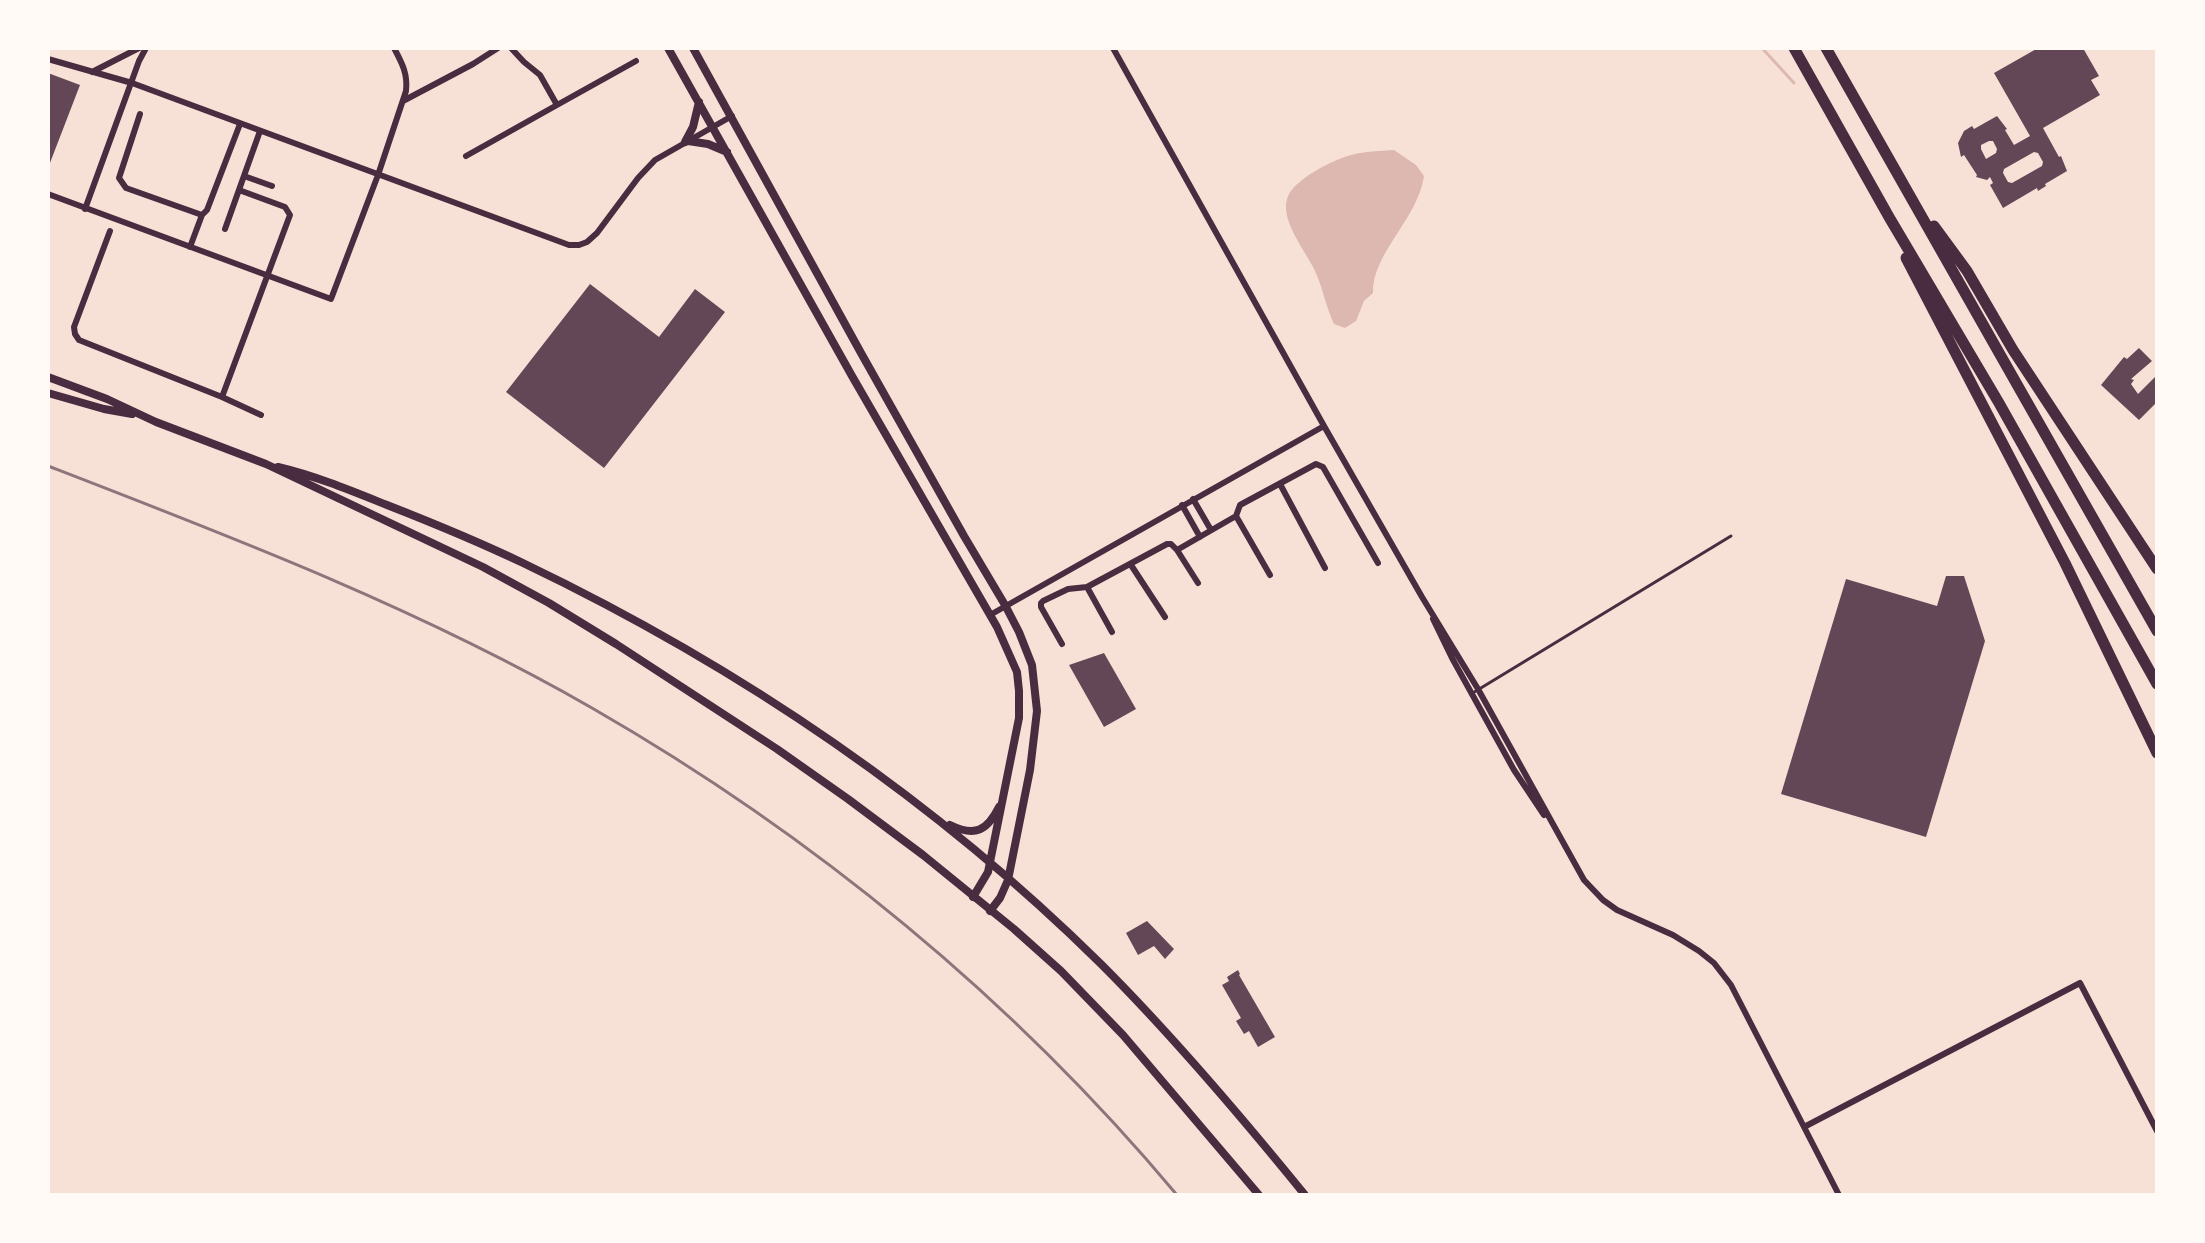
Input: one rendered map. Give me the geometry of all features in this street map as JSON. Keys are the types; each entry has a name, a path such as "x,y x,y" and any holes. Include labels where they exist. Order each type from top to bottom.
{"highway":[{"path":"1794,48 2157,684"},
{"path":"1826,48 2157,631"},
{"path":"1907,191 1967,271 2013,350 2157,569"},
{"path":"1889,217 1916,281 2006,447 2157,753"}],"main road":[{"path":"668,48 990,615 1013,661 1019,691 1018,725 990,864 973,897"},
{"path":"693,48 1005,605 1032,665 1037,711 1030,770 1008,880 990,911"},
{"path":"699,102 687,142 708,144 728,153"},
{"path":"48,377 266,464 483,567 616,644 837,791 923,855 1061,971 1172,1091 1259,1195"},
{"path":"48,393 104,409 140,415"},
{"path":"266,464 316,478 443,527 574,588 764,695 842,747 922,807 1081,945 1152,1016 1227,1100 1305,1195"},
{"path":"922,807 956,828 977,831 992,820 1006,791"}],"street":[{"path":"92,72 139,48"},
{"path":"85,209 146,48"},
{"path":"48,194 331,299 403,101 407,76 394,48"},
{"path":"403,101 498,48"},
{"path":"511,48 540,75 557,105"},
{"path":"1113,48 1324,426 1478,689 1584,880 1603,900 1631,918 1686,941 1714,963 1731,985 1839,1195"},
{"path":"48,59 132,83 560,243 579,245 597,233 655,160 732,116"},
{"path":"466,156 636,61"},
{"path":"140,114 119,178 122,184 202,215"},
{"path":"190,247 240,124"},
{"path":"225,229 260,131"},
{"path":"244,176 272,186"},
{"path":"222,397 290,215 285,207 239,190"},
{"path":"110,231 74,327 79,340 261,415"},
{"path":"990,615 1324,426"},
{"path":"1270,575 1236,516 1236,510 1316,464 1320,465 1378,563"},
{"path":"1280,484 1325,568"},
{"path":"1193,499 1211,530"},
{"path":"1182,505 1200,537"},
{"path":"1177,550 1236,516"},
{"path":"1062,644 1041,603 1068,589 1087,587 1167,544 1177,550 1198,583"},
{"path":"1131,565 1165,617"},
{"path":"1087,587 1112,632"},
{"path":"1422,597 1514,770 1555,830"},
{"path":"1804,1127 2080,983 2157,1131"}],"lane":[{"path":"1471,694 1731,536"}],"shaded area":[{"path":"1394,150 1416,165 1424,176 1420,192 1380,264 1373,293 1364,301 1356,321 1345,328 1334,324 1329,313 1318,278 1288,219 1287,199 1305,178 1334,161 1372,151"}],"building":[{"path":"2038,48 2083,48 2099,76 2091,80 2100,95 2043,128 2067,171 2038,191 2037,188 2003,208 1990,185 1993,183 1990,177 1987,180 1976,177 1964,155 1961,157 1958,143 1964,131 1997,116 2014,145 2030,136 1994,73","holes":["1993,141 1997,149 1986,159 1981,145","2034,152 2038,153 2042,166 2012,183 2008,182 2004,169"]},
{"path":"48,73 80,85 48,168"},
{"path":"590,284 659,337 695,289 725,312 604,468 506,392"},
{"path":"2139,348 2152,361 2131,379 2134,380 2131,384 2138,394 2157,375 2157,402 2139,420 2101,385 2124,357 2127,359"},
{"path":"1946,576 1964,576 1985,641 1926,837 1781,794 1846,579 1937,606"},
{"path":"1104,653 1136,709 1104,727 1069,665"},
{"path":"1147,921 1174,949 1165,959 1154,946 1138,955 1126,933"},
{"path":"1238,970 1275,1037 1258,1047 1249,1031 1244,1034 1236,1021 1241,1018 1222,985 1229,981 1227,977"}],"waterway":[{"path":"1762,48 1794,83"}],"railway":[{"path":"48,466 324,576 460,638 592,708 674,757 831,866 978,988 1114,1123 1177,1195"}]}
